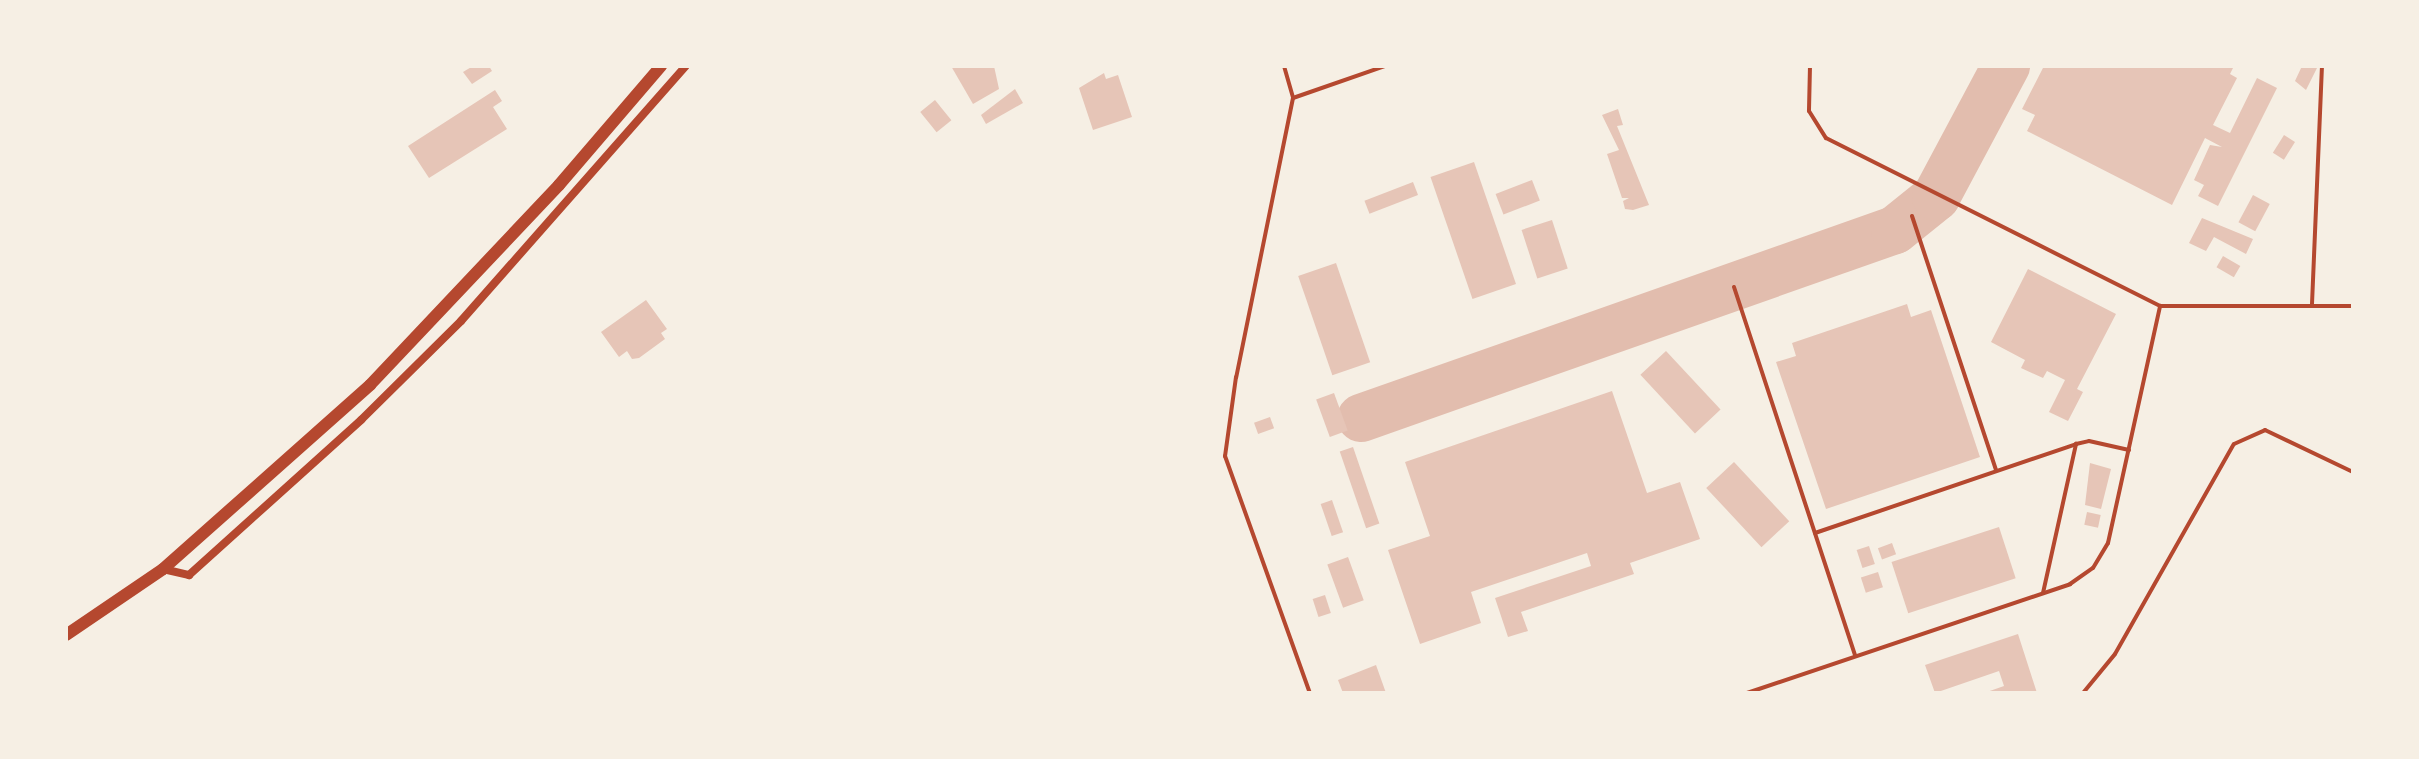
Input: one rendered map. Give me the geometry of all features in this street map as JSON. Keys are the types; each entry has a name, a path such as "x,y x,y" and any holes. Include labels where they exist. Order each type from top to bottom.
{"main road":[{"path":"66,637 163,569 290,459 445,310 661,66"}],"street":[{"path":"163,569 189,575 361,420 461,321 686,66"}],"lane":[{"path":"1284,66 1293,98 1236,377 1225,456 1310,693"},
{"path":"1293,98 1385,66"},
{"path":"1810,66 1809,111 1826,138 2160,306 2353,306"},
{"path":"2312,304 2322,66"},
{"path":"1912,216 1996,470"},
{"path":"1734,287 1855,656"},
{"path":"1747,693 2043,593 2093,568 2108,543 2160,306"},
{"path":"2083,693 2115,654 2234,444 2265,430 2353,472"},
{"path":"1815,533 2076,444 2089,441 2129,450"},
{"path":"2043,593 2076,444"}],"building":[{"path":"473,66 489,66 492,71 472,84 463,72"},
{"path":"951,66 994,66 999,89 973,104"},
{"path":"2044,66 2234,66 2230,74 2237,78 2213,125 2230,133 2257,78 2277,88 2218,206 2198,196 2204,185 2194,180 2210,145 2222,147 2205,138 2172,205 2027,131 2035,115 2022,109"},
{"path":"2302,66 2318,66 2306,90 2295,81"},
{"path":"1104,73 1106,79 1118,75 1132,117 1093,130 1079,88"},
{"path":"1015,89 1023,103 986,124 981,115"},
{"path":"495,90 502,101 493,107 507,129 429,178 408,146"},
{"path":"935,100 951,120 937,132 920,112"},
{"path":"1618,109 1623,125 1617,126 1649,205 1633,210 1625,209 1623,201 1629,198 1622,198 1607,154 1619,150 1602,115"},
{"path":"2284,135 2295,142 2284,160 2273,153"},
{"path":"1474,162 1516,284 1473,299 1431,177"},
{"path":"1532,180 1540,201 1503,215 1496,194"},
{"path":"1413,182 1418,195 1369,214 1364,201"},
{"path":"2253,195 2270,204 2255,231 2238,222"},
{"path":"2202,218 2253,239 2246,254 2214,237 2206,251 2189,243"},
{"path":"1552,220 1568,269 1537,278 1522,230"},
{"path":"2223,256 2240,266 2234,277 2216,267"},
{"path":"1336,263 1370,362 1332,375 1298,276"},
{"path":"2028,269 2116,314 2077,389 2083,392 2068,421 2049,412 2065,380 2047,371 2043,378 2021,368 2025,360 1991,342"},
{"path":"646,300 667,329 661,333 665,339 639,358 632,359 627,351 619,357 601,332"},
{"path":"1907,304 1911,317 1931,310 1980,457 1826,509 1776,362 1796,356 1792,343"},
{"path":"1666,351 1721,410 1695,433 1640,375"},
{"path":"1612,391 1647,493 1680,482 1700,539 1630,563 1634,574 1521,612 1528,631 1508,637 1495,598 1591,566 1587,553 1471,592 1481,623 1420,644 1388,550 1430,536 1405,462"},
{"path":"1334,393 1348,431 1330,437 1316,399"},
{"path":"1270,417 1274,428 1258,434 1254,423"},
{"path":"1353,447 1379,524 1366,528 1340,452"},
{"path":"1734,462 1789,521 1761,547 1706,488"},
{"path":"2090,463 2111,469 2101,509 2085,505"},
{"path":"1332,500 1343,532 1332,536 1321,504"},
{"path":"2087,512 2101,515 2098,528 2084,525"},
{"path":"1999,527 2016,578 1908,613 1892,562"},
{"path":"1892,543 1896,554 1882,559 1878,548"},
{"path":"1869,546 1875,564 1863,568 1857,550"},
{"path":"1348,557 1364,600 1343,608 1327,565"},
{"path":"1878,572 1883,587 1866,593 1861,578"},
{"path":"1325,595 1331,613 1319,617 1313,599"},
{"path":"2018,634 2037,693 1984,693 2004,686 1999,671 1935,693 1925,665"},
{"path":"1376,665 1386,693 1343,693 1338,680"}],"taxiway":[{"path":"1361,418 1895,230 1936,197 2006,66"}]}
